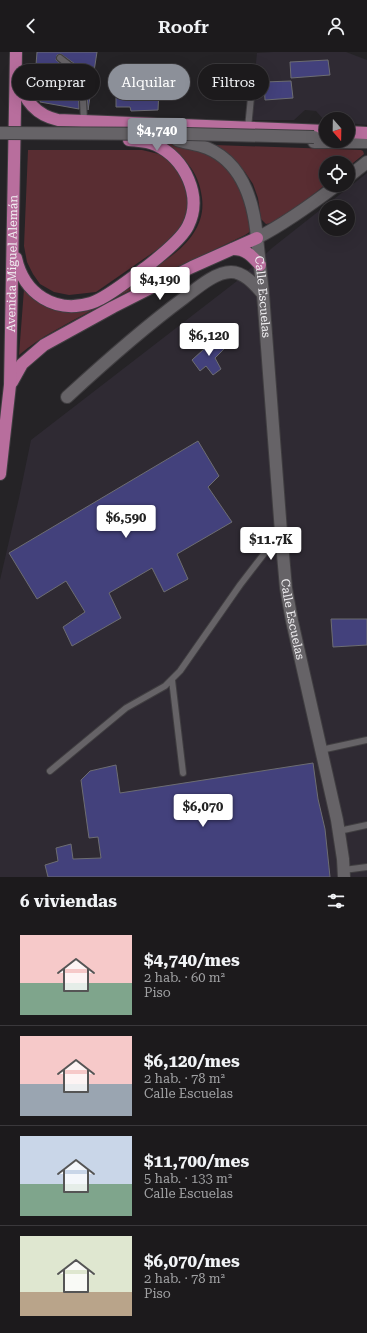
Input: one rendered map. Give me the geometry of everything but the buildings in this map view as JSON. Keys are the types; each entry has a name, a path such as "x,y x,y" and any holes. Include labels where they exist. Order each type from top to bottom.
{"main road":[{"name":"Avenida Miguel Alemán","path":"16,52 16,64"},
{"name":"Avenida Miguel Alemán","path":"0,474 10,385 15,100"},
{"path":"28,100 32,107 48,117 58,120 319,131"},
{"path":"355,132 367,133"},
{"path":"0,133 187,134 367,142"},
{"path":"355,138 367,138"},
{"path":"0,140 318,139"},
{"path":"12,245 22,276 31,290 44,299 58,304 76,306 93,302 126,282 155,260 184,234 194,208 193,196 185,171 173,156 155,144 129,140"},
{"name":"Calle Escuelas","path":"176,140 205,147 222,157 241,178 250,199 256,221 286,588 292,622 339,831 344,859 344,873"},
{"path":"355,171 367,162"},
{"path":"10,385 22,364 44,345 192,267 273,230 327,192"},
{"path":"233,249 241,249 248,252 260,266"},
{"path":"67,397 151,322 210,279 224,273 233,272 246,277 263,294"}],"lane":[{"path":"60,58 79,73 82,79 84,121"},
{"path":"248,128 251,100"},
{"path":"50,771 126,708 165,686 180,672 236,592 281,532"},
{"path":"172,680 182,773"},
{"path":"321,750 367,740"},
{"path":"339,831 367,825"},
{"path":"344,873 367,867"}],"shaded area":[{"path":"346,52 367,60 367,125 355,124 355,112 319,112 319,114 316,111 305,110 294,120 250,120 252,100 269,100 269,64 256,64 257,53"},
{"path":"163,142 197,149 222,162 244,191 251,231 92,310 45,336 19,355 24,289 36,297 71,308 131,280 161,263 187,242 196,229 202,214 202,198 198,180 184,159"},
{"path":"214,145 361,150 364,154 355,161 355,156 319,156 319,190 288,214 280,219 266,224 261,219 258,198 253,184 234,160"},
{"path":"28,150 142,150 159,154 168,160 181,173 186,183 189,205 180,232 96,292 69,295 54,292 40,284 33,274 27,262 24,246"},
{"path":"367,173 367,877 0,877 0,580 31,440 237,281 272,248 319,211 319,236 355,236 355,200 333,200 343,192 355,192 355,182"}]}
